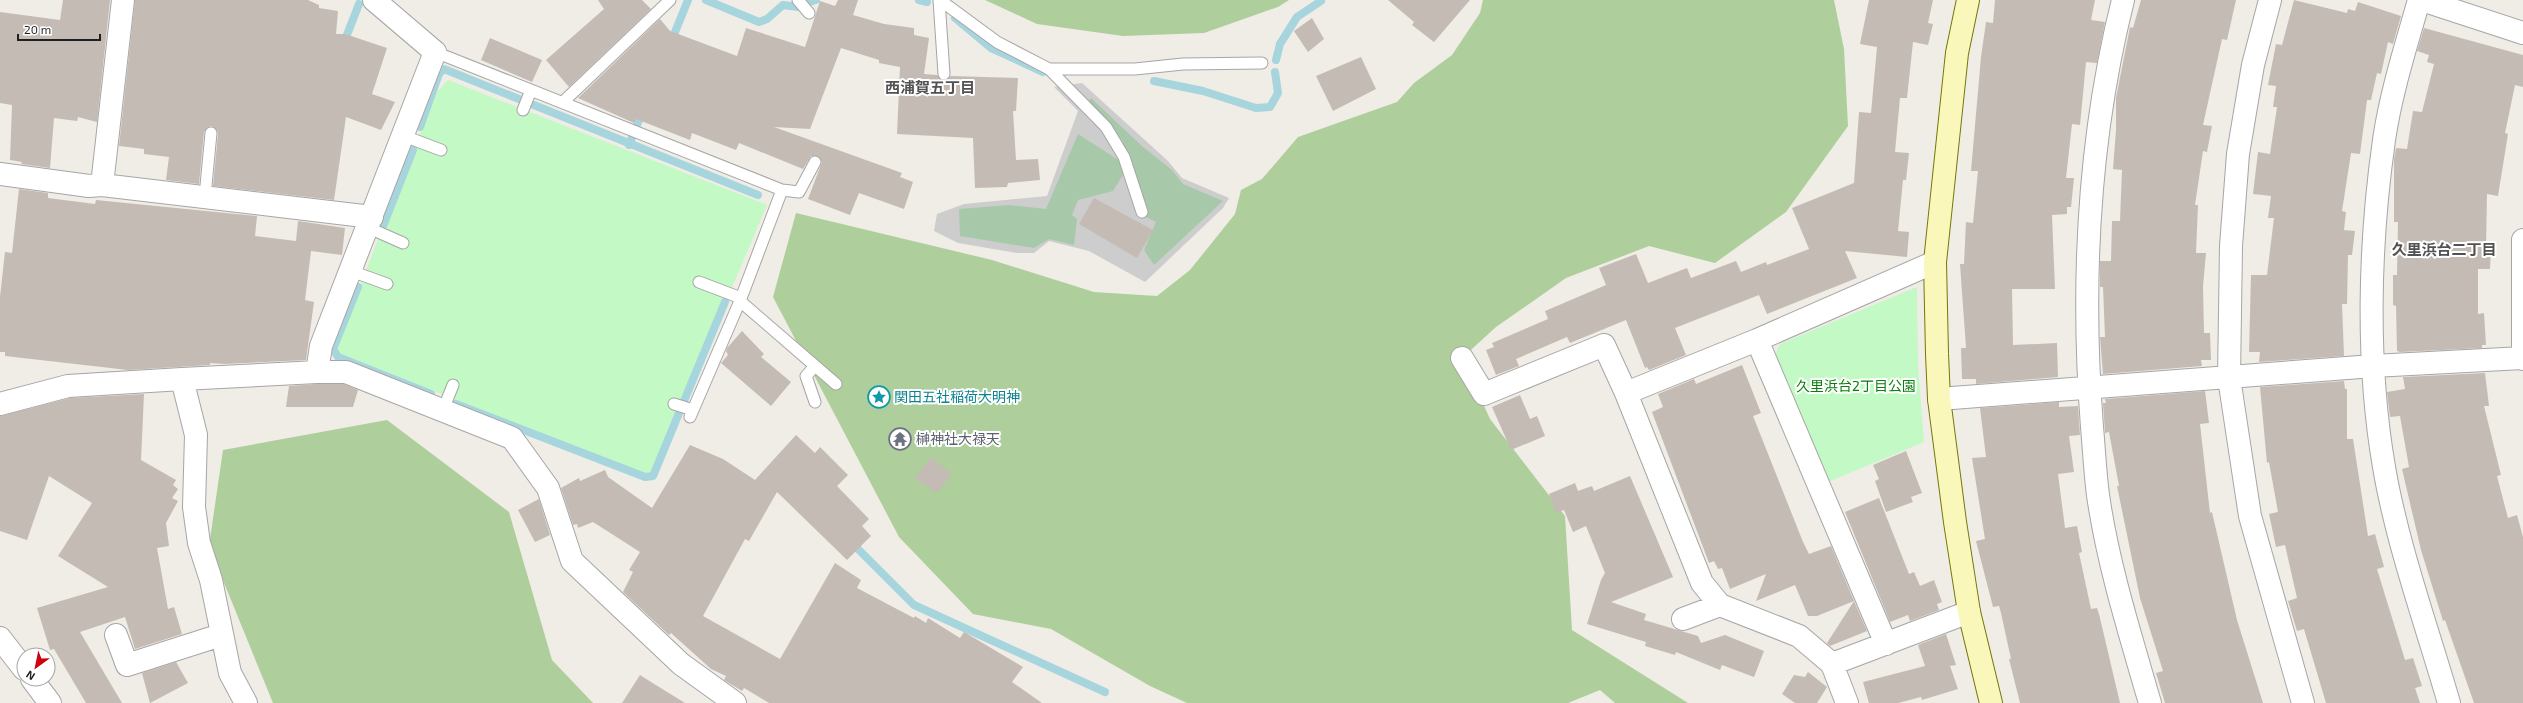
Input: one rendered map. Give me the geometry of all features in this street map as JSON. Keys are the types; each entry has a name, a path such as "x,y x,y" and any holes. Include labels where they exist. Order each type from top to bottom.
{"street":[{"path":"102,185 123,0"},
{"path":"317,372 322,346 404,136 435,52 374,0"},
{"path":"1968,0 1957,53 1935,262 1939,399 1969,612 1991,703"},
{"path":"2123,0 2112,46 2095,153 2088,269 2089,388 2099,502 2117,589 2150,703"},
{"path":"2270,0 2253,65 2238,154 2231,246 2229,378 2250,516 2303,703"},
{"path":"2449,703 2394,510 2384,466 2373,366 2371,320 2373,267 2384,140 2396,79 2420,0 2523,33"},
{"path":"0,174 89,186 102,185 205,196 370,223"},
{"path":"1939,399 2373,366 2523,359 2523,240"},
{"path":"1626,393 1757,340 1935,262"},
{"path":"1757,340 1886,644"},
{"path":"1462,358 1484,394 1604,345 1626,393 1702,583 1720,605 1799,636 1832,664 1848,703"},
{"path":"0,404 68,386 317,372 346,372 512,438 548,488 572,561 681,664 735,703"},
{"path":"182,379 196,435 194,507 199,543 211,580 221,635 230,673 246,703"},
{"path":"1683,619 1720,605"},
{"path":"1832,664 1969,612"},
{"path":"116,635 127,665 221,635"},
{"path":"0,638 16,659"},
{"path":"38,687 50,703"}],"lane":[{"path":"563,102 670,0"},
{"path":"798,0 809,13"},
{"path":"939,0 997,42 1049,69 1106,127 1124,157 1142,212"},
{"path":"939,0 944,74"},
{"path":"435,52 782,190 799,192 814,162"},
{"path":"1049,69 1135,69 1183,64 1262,63"},
{"path":"523,110 531,90"},
{"path":"205,196 211,133"},
{"path":"404,136 441,150"},
{"path":"674,404 691,413 740,300 782,190"},
{"path":"370,223 403,243"},
{"path":"351,271 387,284"},
{"path":"699,282 740,300 836,384"},
{"path":"815,366 806,376 815,402"},
{"path":"443,410 454,385"}],"shaded area":[{"path":"1082,83 1168,161 1182,178 1229,198 1223,208 1145,282 1089,251 1049,241 1034,253 1017,253 958,243 934,231 937,214 964,204 1047,196 1078,111 1054,87"}],"green space":[{"path":"985,0 1289,0 1278,7 1204,33 1123,36 1037,24"},
{"path":"1483,0 1834,0 1844,49 1848,126 1786,212 1715,263 1649,246 1566,278 1496,327 1462,358 1490,419 1565,516 1572,630 1688,703 1615,703 1600,690 1568,703 1187,703 1150,686 1051,629 973,614 899,537 773,297 796,213 992,260 1094,292 1157,296 1190,270 1235,214 1241,190 1262,179 1298,137 1397,102 1414,83 1452,55 1480,13"},
{"path":"448,80 767,205 651,478 334,351 436,93"},
{"path":"1091,98 1143,147 1172,170 1183,184 1223,201 1154,265 1144,250 1156,222 1146,217 1122,140 1087,103"},
{"path":"1078,134 1120,161 1124,173 1113,191 1078,200 1072,215 1077,219 1074,245 1049,239 1034,248 960,236 959,209 1009,205 1046,209"},
{"name":"久里浜台2丁目公園","path":"1917,287 1918,366 1924,442 1828,482 1775,355 1780,344"},
{"path":"387,420 509,512 552,660 593,703 273,703 209,546 223,450"}],"building":[{"path":"63,0 110,0 97,122 78,117 77,121 54,118 50,168 21,164 22,162 10,160 12,105 0,103 0,12 60,20"},
{"path":"135,0 308,0 319,5 319,8 338,11 336,34 345,34 387,48 372,94 395,102 381,130 346,117 334,200 213,186 218,134 217,130 212,126 208,127 204,132 199,184 166,180 169,157 144,154 144,149 119,146"},
{"path":"598,0 642,0 651,9 569,87 546,60 604,9"},
{"path":"838,0 858,0 853,15 884,24 914,28 914,35 929,38 924,74 937,75 944,81 951,76 1018,78 1016,111 1013,111 1016,160 1038,159 1040,180 1008,183 1007,187 975,188 973,138 897,134 900,67 879,63 879,60 841,48 810,129 774,127 902,173 900,177 913,182 904,209 859,193 850,215 808,199 822,162 818,156 811,156 803,169 739,143 736,150 692,133 690,140 636,119 634,123 578,98 660,19 670,31 737,56 746,28 805,47 820,1 835,6"},
{"path":"1388,0 1470,0 1434,42 1412,25 1414,22"},
{"path":"1869,0 1933,0 1928,23 1933,24 1928,45 1913,42 1907,98 1900,98 1895,152 1909,153 1906,180 1903,180 1898,231 1909,232 1907,257 1845,251 1857,278 1767,314 1759,295 1675,328 1686,355 1649,370 1647,367 1645,368 1626,320 1570,343 1567,337 1516,359 1519,366 1496,375 1486,350 1494,347 1492,343 1548,319 1545,311 1606,285 1599,268 1636,254 1648,283 1687,268 1691,278 1736,261 1741,272 1766,262 1767,265 1809,249 1792,208 1854,183 1859,112 1871,113 1877,47 1860,44"},
{"path":"1995,0 2095,0 2091,20 2105,22 2097,63 2086,62 2080,125 2072,124 2066,178 2074,178 2071,207 2067,207 2067,214 2052,215 2055,289 2012,289 2013,345 2057,343 2058,377 1976,384 1976,379 1962,379 1961,348 1966,348 1960,264 1964,264 1966,222 1973,223 1978,171 1971,171 1981,57 1986,22 1993,23"},
{"path":"2141,0 2236,0 2227,40 2222,39 2203,125 2212,126 2207,152 2203,151 2195,205 2198,205 2196,253 2206,253 2203,286 2204,333 2210,333 2211,360 2201,360 2202,366 2103,374 2100,337 2105,337 2103,287 2100,287 2100,261 2111,261 2112,221 2120,221 2122,170 2113,169 2116,130 2116,98 2130,27 2133,28"},
{"path":"2294,0 2347,13 2348,9 2355,11 2358,2 2401,16 2393,44 2388,42 2381,74 2377,73 2371,100 2367,100 2360,154 2351,153 2342,211 2346,212 2344,230 2355,231 2352,255 2348,255 2347,304 2342,304 2344,356 2259,362 2260,352 2249,352 2251,275 2267,275 2274,218 2268,218 2271,196 2253,194 2258,152 2270,154 2277,107 2273,107 2276,86 2268,85 2276,44 2282,45"},
{"path":"1312,18 1324,39 1308,52 1294,31"},
{"path":"2424,28 2523,55 2523,87 2515,85 2505,133 2508,134 2498,196 2487,194 2486,247 2491,247 2490,269 2478,269 2478,314 2484,313 2486,345 2482,345 2482,348 2397,351 2396,306 2393,305 2393,275 2397,275 2398,222 2394,222 2394,159 2396,148 2407,149 2413,111 2422,112 2434,64 2427,62 2429,55 2417,51"},
{"path":"490,38 542,60 532,82 481,60"},
{"path":"1361,57 1376,89 1333,111 1316,76"},
{"path":"19,189 48,193 48,198 95,204 96,200 257,216 255,236 296,241 298,221 345,228 342,255 311,251 305,300 314,302 306,360 225,364 210,363 210,365 128,370 5,356 5,352 0,352 0,297 5,252 12,253"},
{"path":"1094,198 1153,230 1137,258 1079,224"},
{"path":"742,331 764,354 761,357 791,382 771,406 721,363 728,355 726,351 727,348"},
{"path":"1742,365 1761,413 1753,416 1803,542 1809,554 1831,546 1854,601 1817,616 1808,616 1795,585 1756,601 1766,574 1730,589 1722,568 1718,569 1714,561 1709,563 1652,412 1663,407 1658,394 1694,379 1696,384"},
{"path":"2485,373 2489,406 2484,406 2501,475 2497,476 2508,518 2517,515 2523,537 2523,703 2474,703 2445,620 2443,621 2421,550 2402,469 2409,467 2400,416 2390,417 2387,392 2405,389 2403,377"},
{"path":"2344,381 2345,389 2347,389 2347,439 2353,439 2368,536 2375,534 2384,567 2377,569 2405,660 2413,658 2422,686 2415,688 2420,703 2326,703 2304,629 2297,631 2288,601 2297,598 2285,545 2276,547 2269,514 2278,512 2269,462 2267,463 2260,387"},
{"path":"344,384 358,390 353,407 286,407 289,386"},
{"path":"2205,391 2209,423 2200,424 2210,513 2212,512 2237,620 2263,703 2165,703 2156,673 2163,671 2140,598 2117,486 2119,486 2109,432 2105,433 2103,403 2106,403 2105,399"},
{"path":"144,394 141,460 176,480 173,485 178,489 172,498 178,501 166,523 169,546 157,548 168,609 174,607 182,634 135,649 125,617 80,632 122,703 86,703 56,652 56,647 49,647 37,608 108,587 58,556 92,503 49,476 27,540 0,531 0,416 70,398"},
{"path":"1520,395 1530,419 1537,416 1545,436 1511,450 1492,407"},
{"path":"2059,402 2059,407 2078,406 2080,435 2069,436 2074,472 2058,474 2065,528 2077,526 2082,552 2079,553 2091,609 2097,608 2099,614 2120,703 2020,703 2009,659 2011,659 2001,613 1999,606 1993,607 1976,541 1985,539 1972,458 1986,457 1980,408"},
{"path":"796,435 815,453 820,447 848,475 837,486 869,519 862,526 871,536 847,560 777,492 749,541 745,539 703,616 780,659 835,563 861,580 857,588 914,618 915,616 926,623 928,618 960,638 964,632 1023,667 1012,682 1042,703 769,703 744,688 742,691 724,680 726,676 711,669 671,633 669,635 623,592 633,572 629,570 640,552 593,522 578,528 577,524 573,525 561,488 579,478 580,481 605,470 608,477 652,508 690,445 723,459 755,480"},
{"path":"1906,451 1922,493 1911,497 1913,502 1886,512 1875,481 1879,479 1873,465"},
{"path":"931,457 952,474 937,493 914,478"},
{"path":"1630,476 1673,577 1611,602 1646,614 1644,620 1698,636 1701,643 1725,635 1764,651 1754,677 1722,665 1720,670 1676,652 1675,655 1645,646 1646,642 1587,624 1601,580 1605,573 1586,526 1573,532 1564,510 1556,513 1549,494 1575,483 1578,491 1592,486 1594,491"},
{"path":"1879,498 1909,574 1914,572 1920,586 1934,580 1942,602 1937,604 1939,610 1910,621 1908,615 1890,622 1845,512"},
{"path":"539,499 550,535 535,542 518,510"},
{"path":"1854,601 1867,631 1830,646 1827,643"},
{"path":"1946,634 1956,665 1950,666 1958,689 1922,700 1921,697 1898,703 1869,703 1863,682 1925,666 1918,645"},
{"path":"176,662 188,683 150,703 142,673"},
{"path":"1808,672 1827,687 1817,703 1795,703 1782,694 1794,675 1805,677"},
{"path":"640,675 651,682 685,703 622,703"}],"waterway":[{"path":"671,42 688,0"},
{"path":"706,0 759,22 767,19 783,5 798,7"},
{"path":"809,2 816,0"},
{"path":"919,0 927,2"},
{"path":"1276,60 1280,44 1297,17 1321,1"},
{"path":"343,45 359,4"},
{"path":"955,18 991,48 1043,72"},
{"path":"420,127 439,74 444,69 758,195"},
{"path":"1154,81 1203,91 1256,108 1270,107 1278,93 1275,72"},
{"path":"629,145 643,110"},
{"path":"383,226 413,150"},
{"path":"358,287 333,349 338,357 431,394"},
{"path":"456,404 645,477 653,476 725,302"},
{"path":"851,542 914,605 1105,692"}],"place":[{"name":"関田五社稲荷大明神","path":"879,397"},
{"name":"榊神社大禄天","path":"900,439"}],"district":[{"name":"西浦賀五丁目","path":"930,88"},
{"name":"久里浜台二丁目","path":"2444,250"}]}
